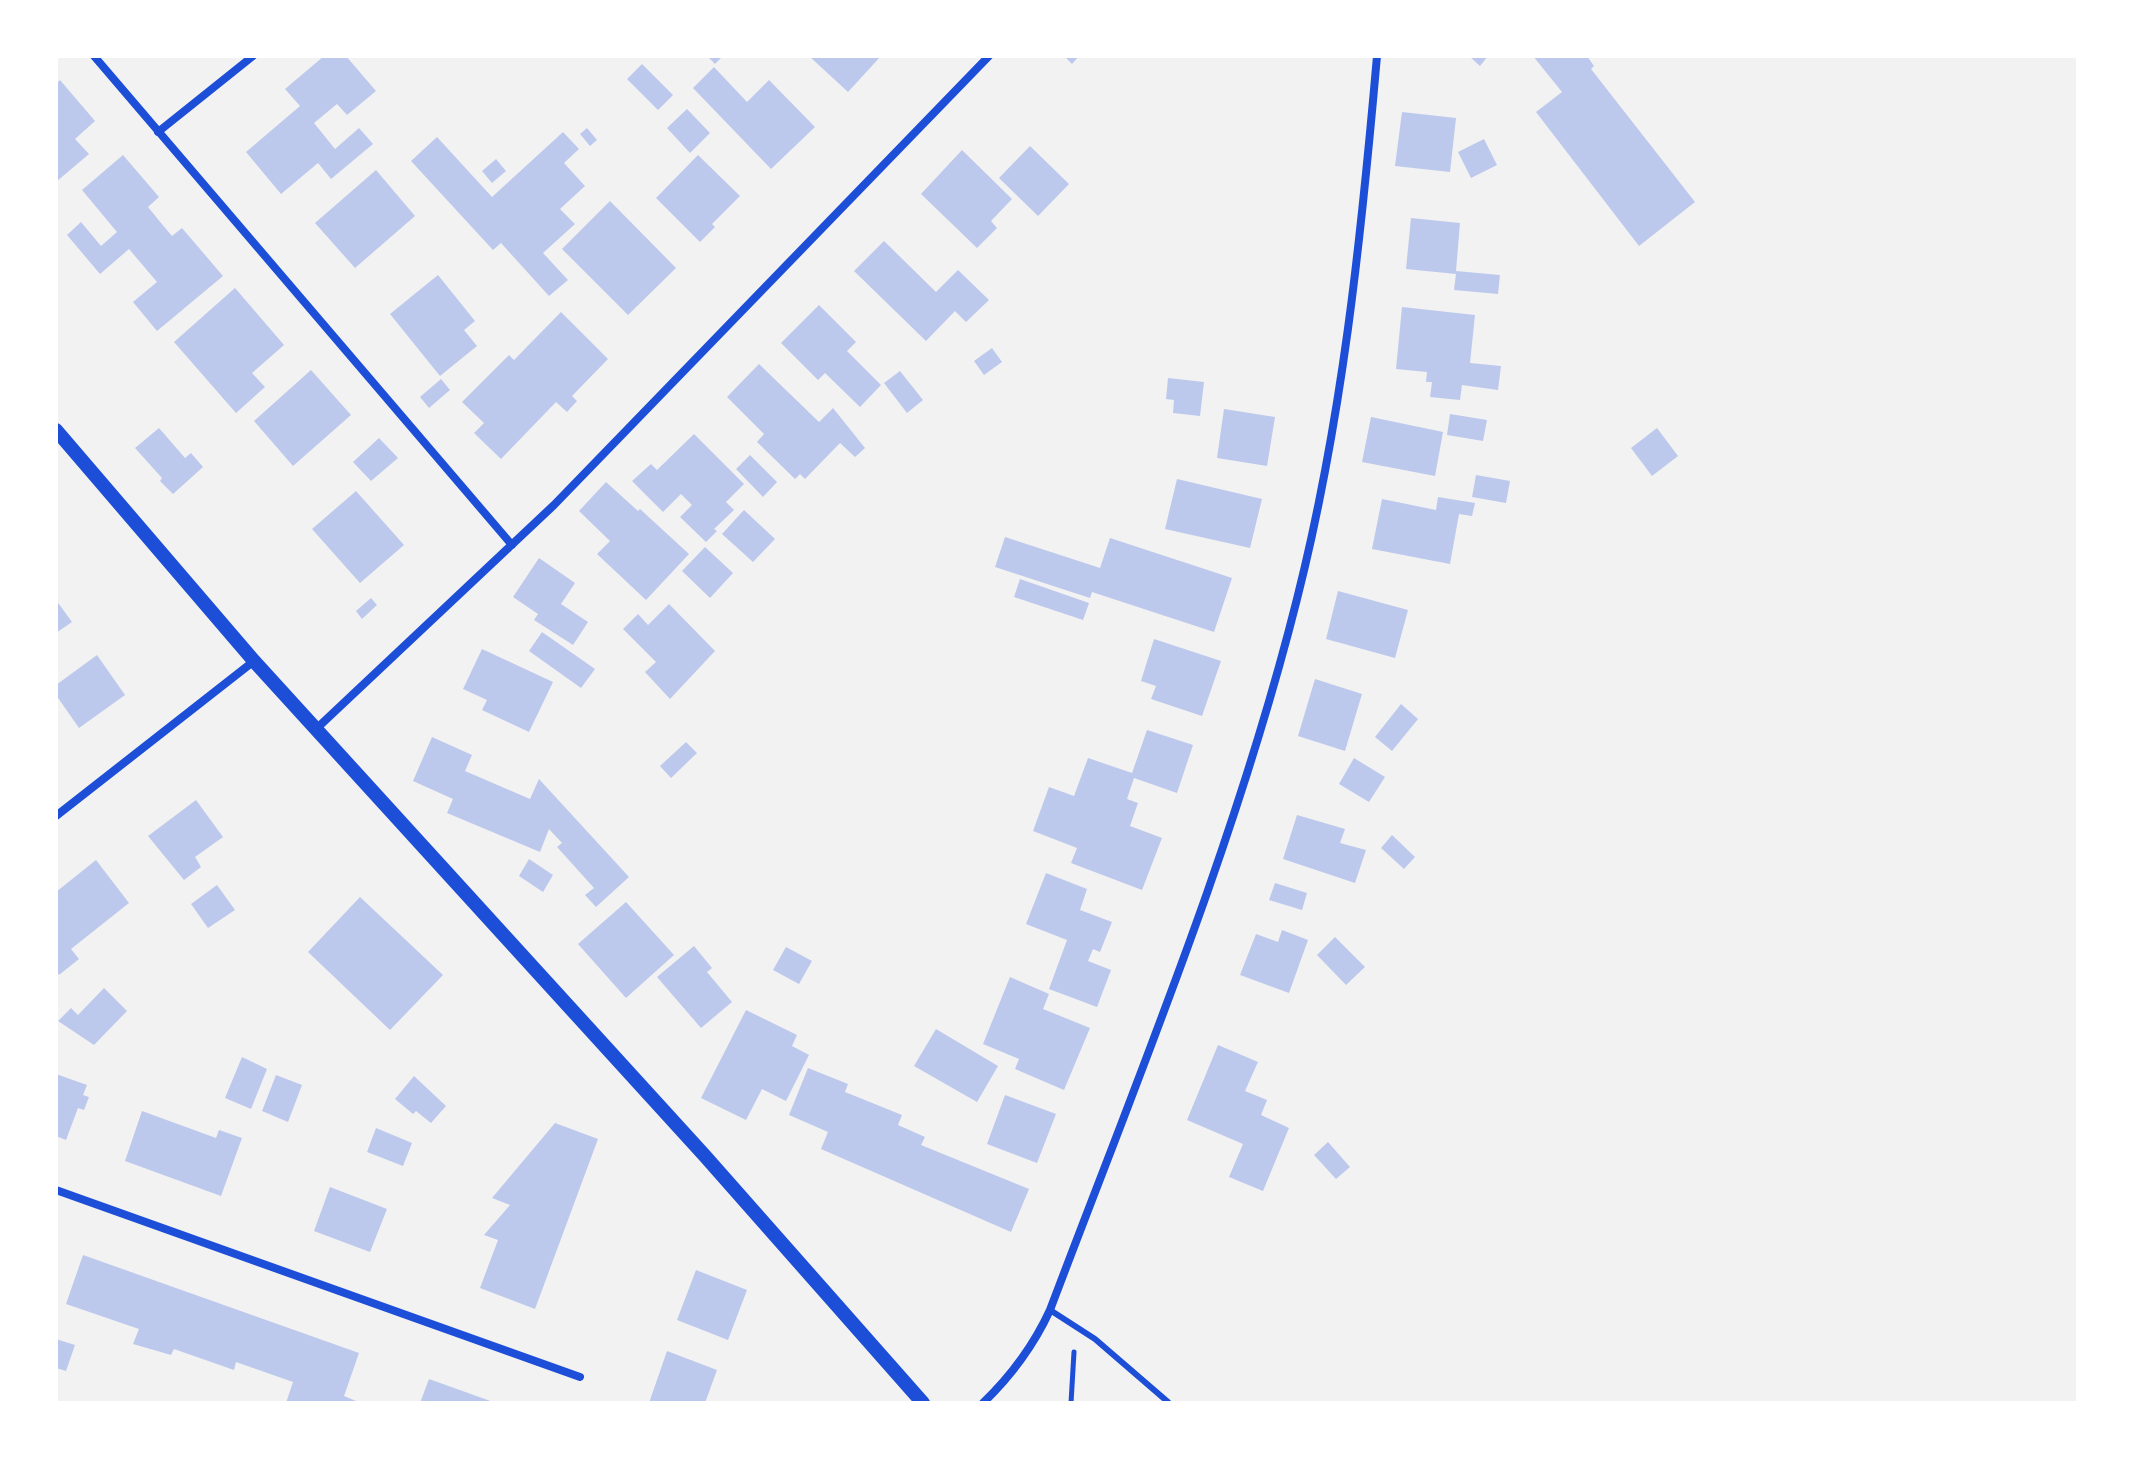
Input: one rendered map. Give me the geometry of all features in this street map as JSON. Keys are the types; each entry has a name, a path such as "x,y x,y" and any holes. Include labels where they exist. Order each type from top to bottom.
{"street":[{"path":"94,56 512,545"},
{"path":"158,132 253,56"},
{"path":"315,730 512,545 729,327 989,56"},
{"path":"983,1403 1024,1359 1050,1310 1219,857 1253,753 1298,596 1336,414 1363,215 1377,56"},
{"path":"56,430 315,730 705,1156 923,1403"},
{"path":"56,816 254,661"},
{"path":"56,1190 580,1377"}],"lane":[{"path":"1050,1310 1095,1339 1168,1402"}],"path":[{"path":"1071,1403 1073,1323"}],"building":[{"path":"324,56 346,56 376,91 347,115 337,104 314,123 335,149 359,128 373,144 331,179 318,163 281,194 246,152 300,106 285,89"},
{"path":"707,56 723,56 715,64"},
{"path":"809,56 881,56 848,92"},
{"path":"1064,56 1079,56 1072,64"},
{"path":"1469,56 1488,56 1480,66"},
{"path":"1533,56 1587,56 1594,66 1591,69 1695,202 1639,246 1536,112 1562,92"},
{"path":"642,64 673,95 658,110 627,79"},
{"path":"714,67 747,102 769,80 815,127 771,169 693,88"},
{"path":"60,80 95,121 75,139 89,154 56,182 56,84"},
{"path":"687,109 710,133 690,153 667,128"},
{"path":"1402,112 1456,118 1450,172 1395,166"},
{"path":"587,128 597,140 590,146 580,134"},
{"path":"563,132 579,149 564,163 585,186 560,209 575,224 543,253 568,280 549,296 501,243 493,250 411,161 437,137 492,197"},
{"path":"1484,139 1497,165 1471,178 1458,152"},
{"path":"1030,146 1069,184 1038,216 999,178"},
{"path":"962,150 1012,199 991,221 997,228 977,248 921,194"},
{"path":"123,155 159,197 148,207 161,223 172,236 182,228 223,276 157,331 133,302 157,282 129,249 100,274 67,235 81,222 101,246 117,232 82,190"},
{"path":"698,155 740,196 712,224 715,227 700,242 656,198"},
{"path":"496,159 506,171 492,183 482,171"},
{"path":"376,170 415,216 355,268 315,223"},
{"path":"610,201 676,268 628,315 562,249"},
{"path":"1411,218 1460,223 1456,271 1500,275 1498,294 1454,290 1456,274 1406,269"},
{"path":"884,241 936,292 958,270 989,300 966,322 955,311 926,341 854,271"},
{"path":"438,275 475,321 464,330 477,346 440,376 390,314"},
{"path":"235,288 284,345 252,373 265,387 236,413 174,342"},
{"path":"819,305 856,342 847,351 881,385 860,407 825,373 818,380 781,343"},
{"path":"1402,307 1475,315 1470,363 1501,366 1498,390 1462,385 1460,400 1430,397 1432,382 1426,382 1427,372 1396,369"},
{"path":"561,312 608,359 572,396 577,401 567,412 556,402 501,459 474,433 484,423 462,402 509,355 514,360"},
{"path":"992,348 1002,362 984,375 974,361"},
{"path":"759,364 819,422 833,408 865,448 855,457 840,443 805,479 800,474 795,479 757,442 764,434 727,397"},
{"path":"311,370 351,415 293,466 254,421"},
{"path":"900,371 923,400 907,413 884,383"},
{"path":"1168,378 1204,382 1200,416 1173,413 1174,400 1166,399"},
{"path":"441,379 450,390 429,408 420,397"},
{"path":"1224,409 1275,417 1267,466 1217,458"},
{"path":"1450,414 1487,420 1483,441 1447,435"},
{"path":"1371,417 1443,432 1435,476 1362,462"},
{"path":"159,428 185,458 191,453 203,467 173,494 135,448"},
{"path":"1657,428 1678,456 1652,476 1631,448"},
{"path":"694,434 744,484 726,502 734,510 714,529 717,531 706,542 680,517 692,505 681,494 663,512 632,481 651,464 657,470"},
{"path":"379,438 398,458 371,481 353,462"},
{"path":"750,455 777,482 763,497 736,469"},
{"path":"1476,475 1510,481 1506,503 1472,497"},
{"path":"1177,479 1262,499 1250,548 1165,529"},
{"path":"606,482 689,554 646,600 597,554 610,541 579,511"},
{"path":"356,491 404,545 360,583 312,529"},
{"path":"1438,497 1475,503 1472,516 1459,514 1450,564 1372,549 1382,499 1436,510"},
{"path":"744,510 775,539 753,562 722,534"},
{"path":"1005,537 1100,568 1110,538 1232,578 1214,632 1092,592 1090,598 995,567"},
{"path":"705,547 733,573 710,598 682,571"},
{"path":"539,558 575,583 561,604 588,622 573,645 534,620 538,614 513,597"},
{"path":"1020,579 1089,603 1083,620 1014,597"},
{"path":"1338,591 1408,610 1395,658 1326,639"},
{"path":"371,598 377,605 362,619 356,611"},
{"path":"56,600 72,622 56,633"},
{"path":"669,604 715,651 670,699 645,672 656,662 623,629 638,614 648,625"},
{"path":"542,632 595,669 581,688 529,651"},
{"path":"1154,639 1221,661 1202,716 1151,699 1156,686 1141,681"},
{"path":"482,649 553,682 529,732 482,710 487,700 463,689"},
{"path":"97,655 125,695 79,728 56,695 56,685"},
{"path":"1315,679 1362,694 1345,751 1298,736"},
{"path":"1401,704 1418,719 1392,751 1375,737"},
{"path":"1147,730 1193,745 1177,793 1134,778 1127,799 1138,803 1130,826 1162,838 1142,890 1071,863 1077,848 1033,831 1049,787 1074,796 1088,758 1132,773"},
{"path":"432,737 472,755 465,771 530,799 539,779 629,877 596,907 585,895 594,888 557,847 562,843 549,829 540,852 447,813 453,799 413,781"},
{"path":"686,742 697,753 671,778 660,766"},
{"path":"1354,758 1385,777 1369,802 1339,784"},
{"path":"196,800 223,837 195,857 201,867 184,880 148,836"},
{"path":"1297,815 1345,829 1340,843 1366,850 1355,883 1283,859"},
{"path":"1392,835 1415,857 1404,869 1381,848"},
{"path":"529,859 553,875 543,892 519,876"},
{"path":"96,860 129,903 71,949 79,959 59,975 56,971 56,892"},
{"path":"1046,873 1087,889 1080,910 1112,922 1100,952 1093,949 1088,961 1111,970 1097,1007 1049,989 1067,940 1026,924"},
{"path":"1275,883 1307,893 1302,910 1269,900"},
{"path":"217,885 235,910 208,928 191,904"},
{"path":"360,897 443,975 390,1030 308,952"},
{"path":"626,902 674,955 626,998 578,944"},
{"path":"1282,930 1308,940 1289,993 1240,975 1256,934 1278,942"},
{"path":"1335,937 1365,967 1346,985 1317,955"},
{"path":"694,946 712,968 707,972 732,1002 701,1028 657,977"},
{"path":"786,947 812,961 799,984 773,970"},
{"path":"1010,977 1049,994 1043,1009 1090,1028 1064,1090 1015,1069 1019,1059 983,1044"},
{"path":"104,988 127,1011 94,1045 58,1021 71,1008 78,1015"},
{"path":"746,1010 797,1035 792,1046 809,1055 786,1101 762,1089 746,1120 701,1098"},
{"path":"936,1029 998,1066 977,1102 914,1066"},
{"path":"1218,1045 1258,1062 1245,1091 1267,1100 1261,1115 1289,1128 1263,1191 1229,1177 1243,1144 1187,1120"},
{"path":"242,1057 267,1069 251,1109 225,1098"},
{"path":"808,1068 848,1084 845,1092 902,1115 898,1125 925,1137 921,1145 1029,1189 1011,1232 821,1149 828,1132 789,1115"},
{"path":"56,1074 87,1085 83,1095 89,1097 84,1110 78,1108 66,1140 56,1136"},
{"path":"276,1075 302,1085 288,1122 262,1111"},
{"path":"414,1076 446,1106 431,1123 416,1111 413,1114 395,1099"},
{"path":"1005,1095 1056,1114 1037,1163 987,1144"},
{"path":"142,1111 216,1138 219,1130 242,1138 221,1196 125,1161"},
{"path":"555,1123 598,1139 535,1309 480,1288 498,1240 484,1235 510,1205 492,1198"},
{"path":"376,1128 412,1143 403,1166 367,1152"},
{"path":"1328,1142 1350,1167 1336,1179 1314,1155"},
{"path":"330,1187 387,1209 370,1252 314,1231"},
{"path":"83,1255 359,1353 344,1396 361,1403 286,1403 293,1382 236,1362 234,1370 174,1349 171,1355 133,1344 139,1329 66,1304"},
{"path":"696,1270 747,1290 728,1340 677,1320"},
{"path":"56,1339 75,1345 66,1371 56,1368"},
{"path":"667,1351 717,1370 705,1403 649,1403"},
{"path":"429,1379 496,1403 420,1403"}]}
